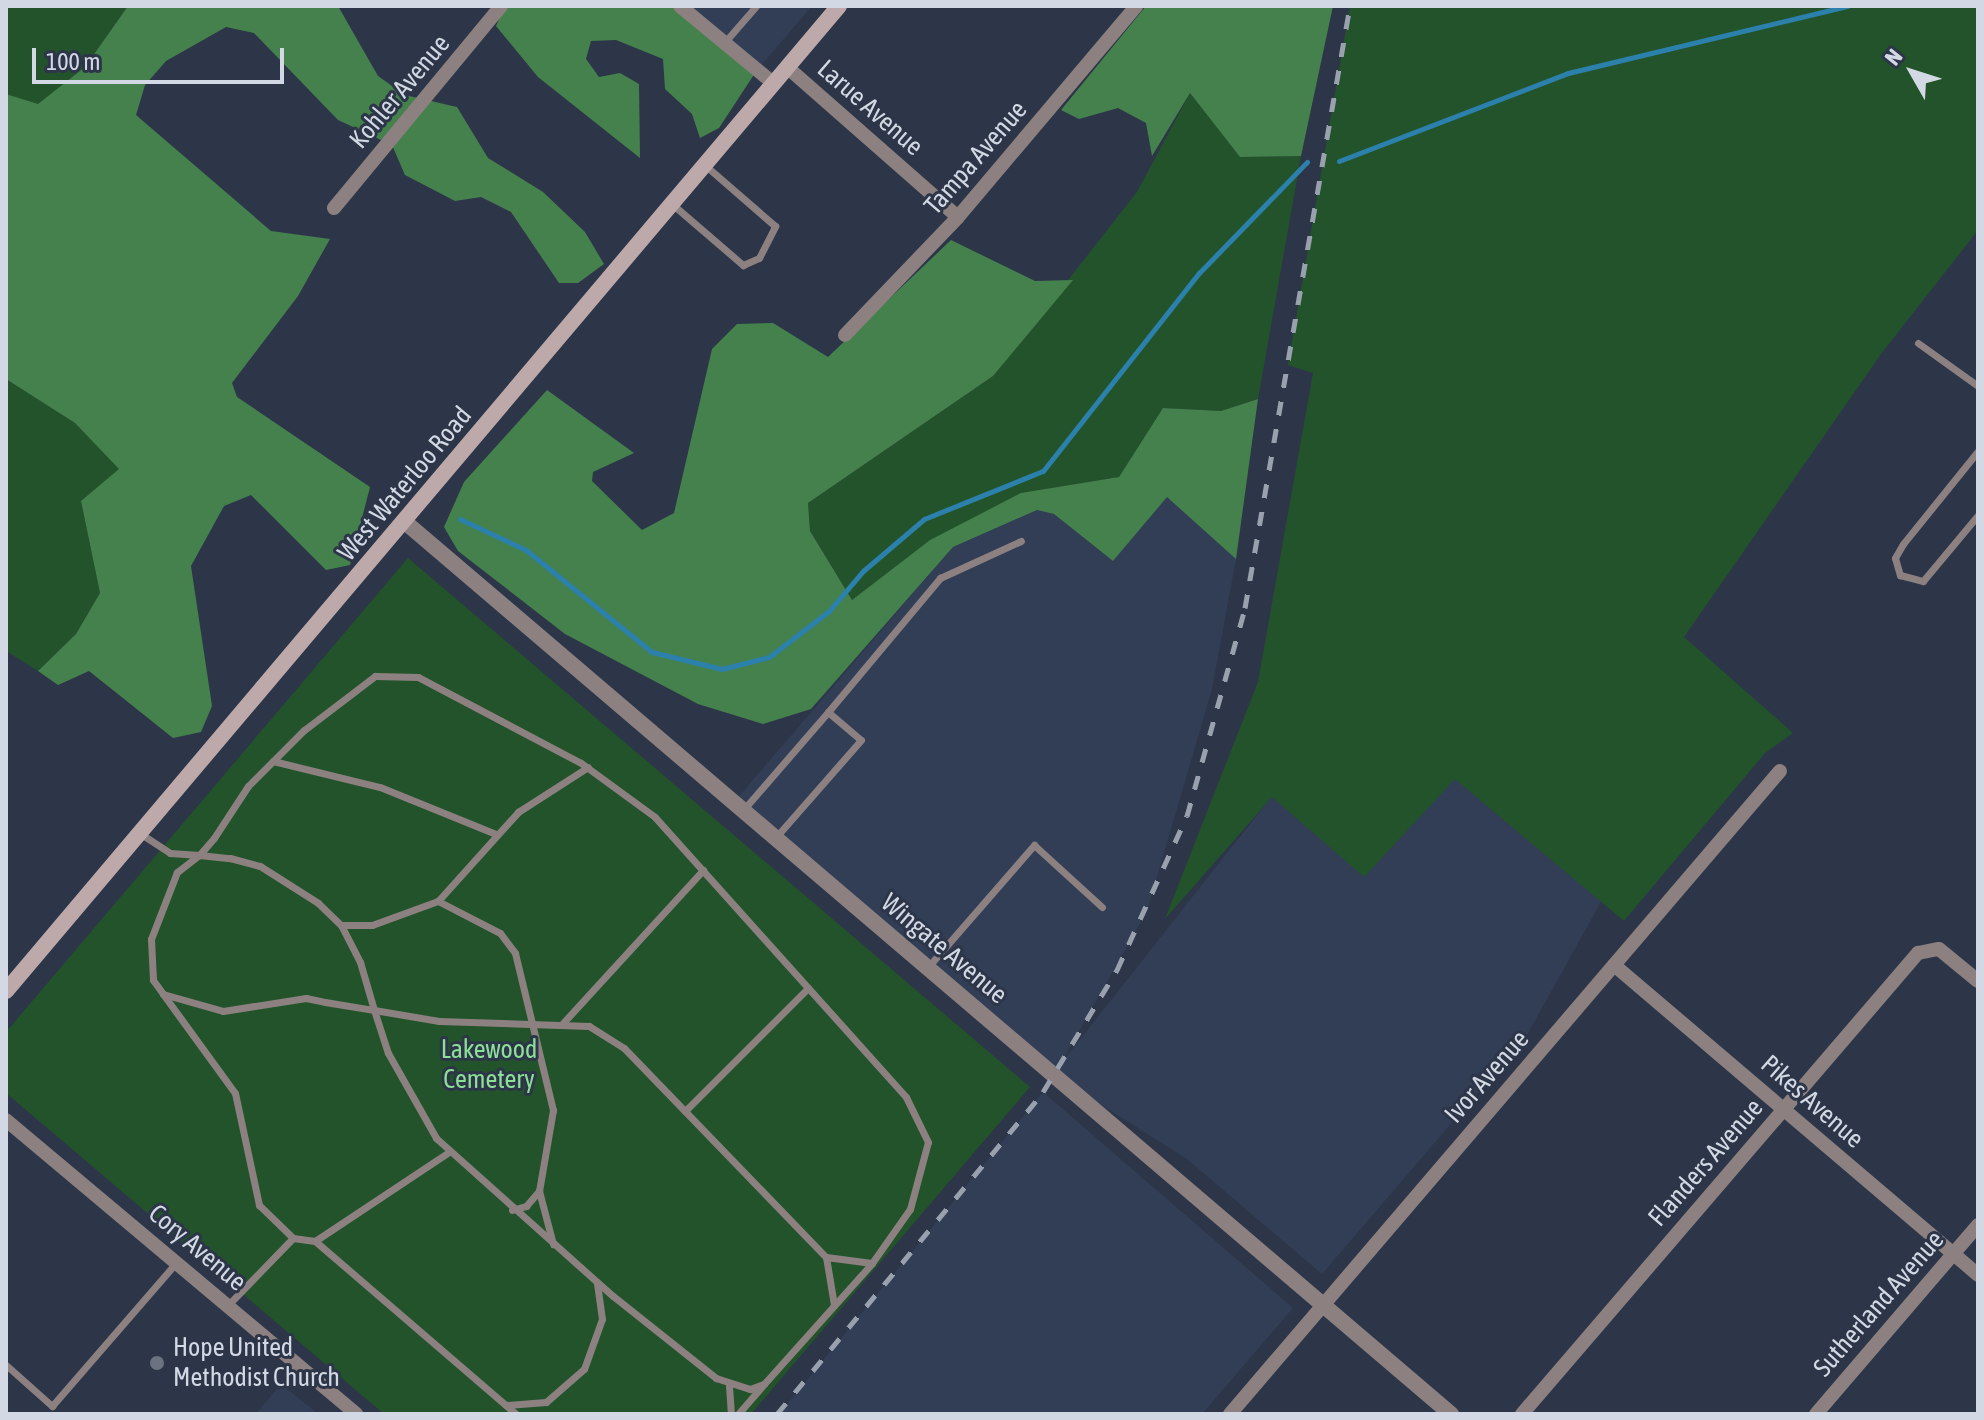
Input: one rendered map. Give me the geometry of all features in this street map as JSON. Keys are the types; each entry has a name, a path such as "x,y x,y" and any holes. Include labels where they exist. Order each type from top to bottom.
{"main road":[{"name":"West Waterloo Road","path":"6,991 839,6"}],"street":[{"name":"Kohler Avenue","path":"334,208 501,6"},
{"path":"680,6 773,83"},
{"name":"Tampa Avenue","path":"845,335 958,217 1136,6"},
{"name":"Larue Avenue","path":"787,67 958,217"},
{"name":"Wingate Avenue","path":"405,522 1451,1414"},
{"name":"Ivor Avenue","path":"1230,1414 1780,771"},
{"name":"Flanders Avenue","path":"1522,1414 1784,1109 1930,947 1978,981"},
{"name":"Pikes Avenue","path":"1614,965 1978,1275"},
{"name":"Cory Avenue","path":"6,1120 356,1414"},
{"name":"Sutherland Avenue","path":"1816,1414 1978,1225"}],"lane":[{"path":"724,43 756,6"},
{"path":"672,204 743,265 759,258 775,226 705,165"},
{"path":"1918,343 1978,386"},
{"path":"1978,451 1903,544 1895,558 1900,575 1923,581 1978,515"},
{"path":"743,810 940,578 1021,541"},
{"path":"516,1414 315,1241 293,1238 259,1205 235,1093 163,994 148,960 151,939 177,872 199,855 273,761 340,696 375,676 418,677 588,767 655,817 906,1097 928,1142 910,1209 872,1263 738,1414"},
{"path":"775,838 861,740 828,712"},
{"path":"273,761 380,787 496,834"},
{"path":"341,925 372,925 438,901 496,834 588,767"},
{"path":"139,833 170,853 260,866 341,925 407,1091 449,1152 597,1282 729,1386 764,1384"},
{"path":"928,967 1034,845 1102,907"},
{"path":"562,1024 703,870"},
{"path":"438,901 500,933 515,953 553,1110 539,1191 554,1246"},
{"path":"685,1111 808,988"},
{"path":"163,994 223,1011 306,998 374,1010 535,1030 562,1024 604,1033 685,1111 826,1257 834,1305"},
{"path":"315,1241 449,1152"},
{"path":"512,1210 539,1191"},
{"path":"228,1305 293,1238"},
{"path":"826,1257 872,1263"},
{"path":"6,1365 52,1406 177,1262"},
{"path":"506,1405 546,1402 584,1369 598,1344 597,1282"},
{"path":"729,1386 731,1414"},
{"path":"544,1414 546,1402"}],"shaded area":[{"path":"686,6 812,6 757,70"},
{"path":"1167,496 1236,559 1212,689 1147,911 1060,1065 1272,796 1364,876 1455,778 1602,900 1527,1035 1322,1274 1187,1159 1054,1075 734,802 953,547 1037,510 1054,514 1113,561"},
{"path":"1043,1092 1293,1308 1202,1414 779,1414"},
{"path":"281,1384 318,1414 256,1414"}],"green space":[{"path":"6,6 128,6 85,67 40,105 6,94"},
{"path":"128,6 338,6 378,76 405,95 457,107 488,158 543,192 585,232 604,264 578,283 559,283 511,212 481,197 455,201 405,175 392,145 338,120 254,33 226,27 166,61 145,85 136,115 271,231 330,239 298,296 232,383 237,397 370,487 350,565 326,570 251,495 224,506 191,566 212,706 201,732 173,738 89,671 58,685 38,671 76,634 100,593 81,501 119,469 75,423 6,379 6,94 38,104 85,67"},
{"path":"505,6 680,6 757,70 719,128 700,138 692,114 665,89 663,59 616,40 591,41 586,59 599,77 620,73 639,84 640,158 538,77 496,26"},
{"path":"1146,6 1333,6 1301,156 1240,157 1190,93 1152,156 1146,123 1118,108 1079,119 1061,110"},
{"path":"1350,6 1978,6 1978,230 1881,354 1684,637 1793,733 1765,753 1624,921 1455,779 1364,877 1272,797 1165,919 1258,682 1313,373 1288,365"},
{"path":"1190,93 1240,157 1301,156 1258,399 1221,411 1163,408 1119,477 1021,494 930,540 852,600 810,531 808,503 993,376 1137,192"},
{"path":"951,240 1035,281 1073,280 993,376 808,503 810,531 852,600 930,540 1021,493 1119,477 1163,408 1221,411 1258,399 1236,559 1167,497 1113,561 1054,514 1037,510 953,547 811,709 763,724 698,704 565,634 458,551 444,527 464,482 547,390 634,453 593,472 592,481 642,530 674,513 712,349 737,324 773,323 828,357"},
{"path":"6,379 75,423 120,469 81,501 100,593 76,634 38,671 6,651"},
{"name":"Lakewood Cemetery","path":"408,558 1030,1087 751,1414 384,1414 6,1093 6,1032"}],"waterway":[{"path":"1339,161 1568,73 1848,6"},
{"path":"460,519 526,550 652,652 722,669 769,657 829,611 863,571 924,519 1043,471 1199,273 1307,162"}],"railway":[{"path":"777,1414 1043,1092 1117,970 1187,816 1245,608 1350,6"}],"place":[{"name":"Hope United Methodist Church","path":"157,1363"}]}
